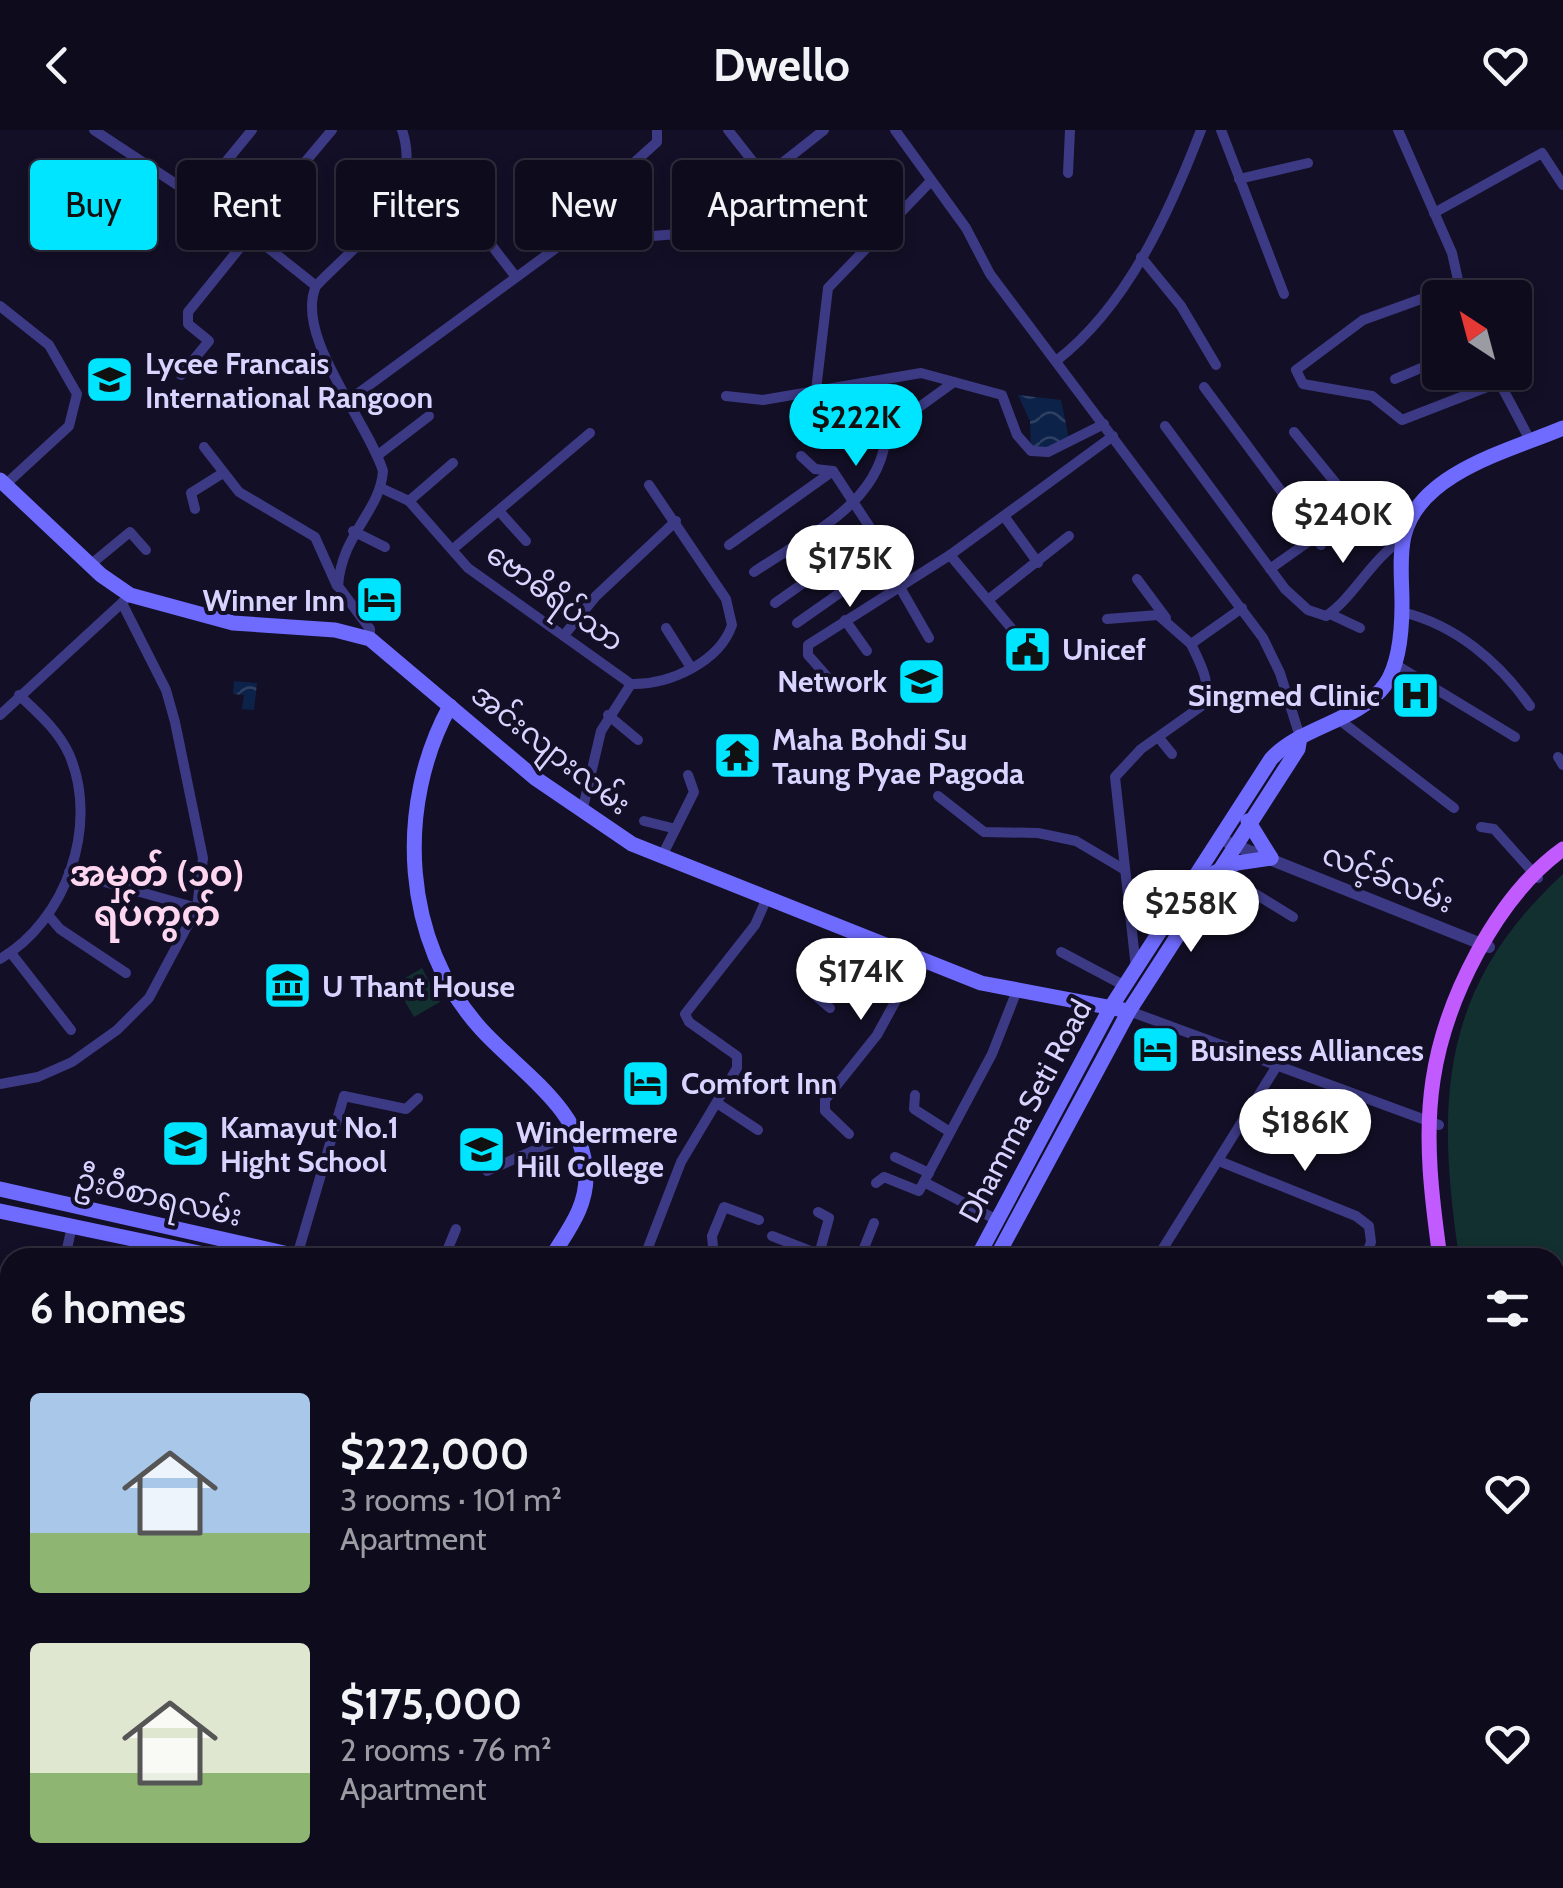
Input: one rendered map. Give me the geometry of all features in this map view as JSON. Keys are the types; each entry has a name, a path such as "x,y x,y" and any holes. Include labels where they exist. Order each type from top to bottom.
{"main road":[{"path":"1226,842 1271,759 1288,741 1378,692 1393,664 1402,612 1403,538 1418,509 1435,491 1474,466 1563,428"},
{"name":"အင်းလျားလမ်း","path":"3,482 126,599 233,623 335,630 370,639 582,813 661,858 1016,993 1128,1012"},
{"path":"450,706 428,753 416,804 414,859 425,922 434,953 464,1006 496,1044 554,1100 574,1133 586,1175 574,1223 558,1248"},
{"path":"1226,842 1248,822 1298,749 1300,737"},
{"path":"1216,872 1272,858 1248,822"},
{"name":"Dhamma Seti Road","path":"985,1248 1005,1224 1128,1012 1216,872 1226,842"},
{"name":"Dhamma Seti Road","path":"999,1248 1005,1224 1112,1007 1226,842"},
{"path":"1440,1248 1435,1124 1440,1052 1485,945 1537,876 1563,849"},
{"path":"1537,876 1563,858"},
{"path":"1435,1124 1449,1248"},
{"name":"ဦးဝီစာရလမ်း","path":"0,1190 253,1248"},
{"path":"79,1228 89,1210"},
{"name":"ဦးဝီစာရလမ်း","path":"0,1211 157,1248"}],"street":[{"path":"94,130 177,183"},
{"path":"111,140 118,130"},
{"path":"227,160 252,130"},
{"path":"308,160 332,130"},
{"path":"402,130 409,160"},
{"path":"636,160 657,142 657,130"},
{"path":"728,130 751,160"},
{"path":"786,160 824,130"},
{"path":"895,130 966,228 990,274 1242,608 1276,661 1300,737"},
{"path":"1068,173 1070,130"},
{"path":"1056,360 1110,303 1141,256 1175,196 1201,130"},
{"path":"1221,130 1284,294"},
{"path":"1398,130 1452,253 1458,280"},
{"path":"1434,213 1542,153 1563,186"},
{"path":"1239,178 1308,162"},
{"path":"816,390 828,288 930,182"},
{"path":"180,375 209,341 188,324 188,312 236,250"},
{"path":"270,250 316,286"},
{"path":"338,586 340,559 382,488 378,455 310,314 316,286 354,250"},
{"path":"495,250 516,277"},
{"path":"349,400 554,250"},
{"path":"1141,256 1180,306 1216,364"},
{"path":"1422,302 1362,320 1296,370 1303,384 1372,396 1402,420 1468,390"},
{"path":"0,306 49,345 78,394 70,426 3,482"},
{"path":"1395,379 1422,368"},
{"path":"726,396 762,400 920,373 1002,395 1017,436 1030,451 1048,452 1104,424"},
{"path":"754,572 855,502 872,481 886,448 886,431 954,382"},
{"path":"1204,387 1318,541"},
{"path":"1504,390 1531,442"},
{"path":"378,455 429,416"},
{"path":"1164,426 1270,570 1308,610 1330,614 1360,628"},
{"path":"1270,570 1318,541 1328,513 1347,497 1294,432"},
{"name":"ဗောဓိရိပ်သာ","path":"452,549 590,433"},
{"path":"838,689 806,650 845,620 950,555 1113,436"},
{"path":"204,447 238,492 315,537 338,586 370,628 370,639"},
{"path":"801,456 815,469 833,470"},
{"path":"409,501 453,464"},
{"path":"775,603 872,532 833,470"},
{"path":"729,544 833,470"},
{"path":"195,509 191,493 223,474"},
{"path":"565,634 596,596 676,522 648,485"},
{"name":"ဗောဓိရိပ်သာ","path":"382,488 409,501 486,582 631,684 661,685 718,652 732,625 726,599 676,522"},
{"path":"498,511 526,542"},
{"path":"1004,516 1038,563"},
{"path":"354,531 385,547"},
{"path":"90,565 130,532 146,550"},
{"path":"988,600 1069,536"},
{"path":"1330,614 1380,554 1403,538"},
{"path":"862,542 897,586 929,638"},
{"path":"950,555 1017,635"},
{"path":"796,623 881,564"},
{"path":"1136,968 1115,778 1124,763 1191,716 1207,696 1205,676 1191,644 1137,579"},
{"path":"0,715 126,599 166,690 203,858 197,908 149,998 118,1030 72,1062 38,1077 0,1084"},
{"path":"1191,644 1242,608"},
{"path":"1402,612 1424,617 1459,636 1510,678 1530,706"},
{"path":"1107,619 1167,618"},
{"path":"845,620 867,650"},
{"path":"666,628 690,666"},
{"path":"1393,664 1515,737"},
{"name":"ဗောဓိရိပ်သာ","path":"582,813 608,715 631,684"},
{"path":"19,694 55,731 70,758 81,813 70,872 48,915 5,956 71,1030"},
{"path":"608,715 638,740"},
{"path":"1336,718 1454,808"},
{"path":"1159,738 1172,754"},
{"path":"661,858 672,828 694,792 688,775"},
{"path":"938,796 984,832 1038,833 1076,840 1126,870"},
{"path":"644,820 672,828"},
{"path":"1481,827 1494,829 1537,876"},
{"name":"လင့်ခ်လမ်း","path":"1226,842 1485,945"},
{"path":"70,872 197,908"},
{"path":"1216,872 1293,918"},
{"path":"648,1248 681,1162 737,1068 737,1056 689,1022 684,1014 756,925 767,898"},
{"path":"48,915 60,928 126,973"},
{"path":"830,1008 817,994 858,932"},
{"path":"1061,952 1125,986"},
{"path":"842,956 850,968 881,986 911,956"},
{"path":"849,1134 825,1111 825,1100 877,1036 911,956"},
{"path":"876,1183 884,1177 916,1193 992,1054 1016,993"},
{"path":"1128,1012 1435,1124"},
{"path":"1163,1248 1278,1064"},
{"path":"915,1095 914,1108 950,1132"},
{"path":"303,1248 344,1096 406,1110 418,1098"},
{"path":"717,1104 758,1130"},
{"path":"486,1171 574,1133"},
{"path":"895,1156 1005,1224"},
{"path":"1219,1161 1356,1216 1369,1226 1369,1248"},
{"path":"713,1248 712,1236 724,1207 759,1220"},
{"path":"818,1212 829,1218 820,1248"},
{"path":"864,1248 874,1223"},
{"path":"70,1248 79,1228"},
{"path":"448,1248 456,1229"},
{"path":"182,1248 186,1231"},
{"path":"772,1236 800,1248"}],"green space":[{"path":"1563,874 1563,1248 1458,1248 1448,1147 1449,1097 1456,1050 1470,1004 1491,960 1522,917"},
{"path":"422,968 440,1002 414,1017 395,984"}],"water":[{"path":"1018,395 1061,400 1069,439 1049,448 1031,447 1030,421"},
{"path":"234,681 257,683 254,710 242,709 244,695 233,694"}],"place":[{"name":"Lycee Francais International Rangoon","path":"110,380"},
{"name":"Winner Inn","path":"380,600"},
{"name":"Unicef","path":"1027,649"},
{"name":"Network","path":"922,681"},
{"name":"Singmed Clinic","path":"1415,695"},
{"name":"Maha Bohdi Su Taung Pyae Pagoda","path":"737,756"},
{"name":"U Thant House","path":"287,986"},
{"name":"Business Alliances","path":"1155,1050"},
{"name":"Comfort Inn","path":"646,1083"},
{"name":"Kamayut No.1 Hight School","path":"185,1144"},
{"name":"Windermere Hill College","path":"481,1149"}],"district":[{"name":"အမှတ် (၁၀) ရပ်ကွက်","path":"157,893"}]}
